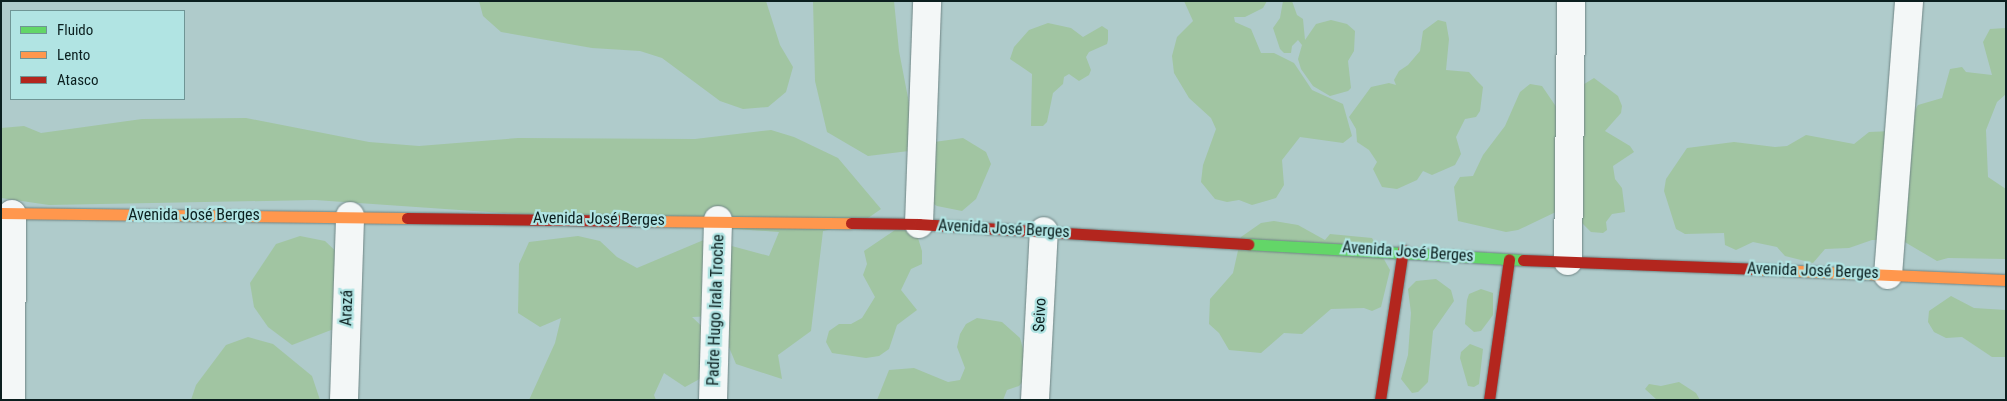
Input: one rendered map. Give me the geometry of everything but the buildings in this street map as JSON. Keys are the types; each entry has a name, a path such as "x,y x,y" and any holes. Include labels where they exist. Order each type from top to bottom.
{"street":[{"path":"919,224 927,1"},
{"path":"1568,261 1571,1"},
{"path":"1888,275 1909,1"},
{"path":"7,213 11,400"},
{"name":"Avenida José Berges","path":"7,213 718,220 919,224 1403,250 1509,259 2006,280"},
{"name":"Arazá","path":"344,400 350,216"},
{"name":"Padre Hugo Irala Troche","path":"713,400 718,220"},
{"name":"Seivo","path":"1035,400 1044,231"},
{"path":"1380,400 1403,250"},
{"path":"1489,400 1509,259"}],"green space":[{"path":"479,1 766,1 780,45 793,67 786,92 768,107 743,109 720,101 662,58 640,51 592,48 501,32 483,16"},
{"path":"813,1 894,1 899,51 918,150 927,143 963,138 986,152 991,164 976,199 962,211 937,206 927,200 917,150 868,156 827,132 815,81"},
{"path":"1184,1 1267,1 1263,8 1245,17 1234,17 1235,22 1251,29 1261,53 1274,53 1294,63 1312,90 1343,104 1352,136 1343,143 1300,137 1282,160 1284,185 1276,198 1252,205 1239,200 1227,202 1215,199 1201,182 1203,165 1216,129 1211,118 1189,98 1174,73 1172,56 1177,37 1193,21"},
{"path":"1283,1 1292,1 1297,15 1303,19 1305,40 1316,24 1331,20 1347,24 1355,31 1354,51 1348,61 1351,88 1348,91 1330,96 1313,86 1301,69 1298,59 1302,45 1298,40 1292,46 1291,53 1284,53 1280,49 1273,28 1280,18"},
{"path":"1438,20 1446,22 1449,39 1446,70 1469,72 1483,87 1480,111 1476,117 1465,119 1456,137 1461,154 1455,165 1432,175 1423,171 1417,180 1397,189 1382,187 1373,169 1377,162 1369,150 1357,142 1356,129 1349,117 1371,87 1389,83 1396,85 1394,80 1399,71 1408,65 1420,51 1423,31"},
{"path":"1048,23 1071,28 1083,37 1102,26 1108,30 1108,40 1107,44 1089,52 1086,57 1091,70 1089,75 1079,81 1069,74 1064,77 1063,84 1053,93 1047,122 1043,126 1031,126 1032,74 1010,59 1014,47 1029,30"},
{"path":"2006,28 2006,94 1997,102 1986,130 1988,177 2006,189 2006,259 1948,258 1937,261 1903,241 1872,240 1849,248 1825,249 1813,263 1785,256 1777,247 1753,242 1736,250 1725,245 1724,233 1685,234 1676,229 1664,191 1666,179 1687,148 1734,142 1775,147 1787,146 1806,135 1854,144 1869,132 1892,131 1913,114 1918,105 1942,98 1950,69 1962,67 1966,72 1992,75 1983,42 1990,29"},
{"path":"1594,78 1618,96 1622,106 1621,113 1605,131 1630,146 1634,152 1613,166 1615,179 1622,188 1625,212 1612,214 1606,222 1607,230 1603,233 1591,232 1580,221 1581,86"},
{"path":"1530,84 1542,86 1557,108 1559,134 1555,159 1562,209 1518,230 1506,232 1458,221 1454,187 1460,177 1473,176 1483,155 1505,126 1520,92"},
{"path":"246,118 369,142 419,146 518,138 695,139 771,130 794,137 838,158 881,209 861,223 823,231 811,331 778,355 782,379 736,364 716,316 692,317 708,332 707,375 685,387 664,373 654,395 656,400 529,400 555,343 561,318 540,327 518,313 519,264 529,242 578,236 600,241 617,257 637,268 706,239 769,256 779,232 315,200 49,205 1,198 1,128 24,126 41,133 142,119"},
{"path":"1274,221 1298,225 1325,240 1330,234 1372,238 1390,270 1381,307 1372,311 1364,308 1331,309 1302,334 1284,333 1261,353 1229,350 1219,333 1209,324 1210,299 1233,273 1241,237 1261,223"},
{"path":"895,230 908,230 918,238 922,251 922,264 911,269 901,290 917,310 897,325 889,349 879,356 866,358 832,353 826,342 829,331 839,324 851,324 862,318 875,297 863,275 867,264 864,251"},
{"path":"300,236 325,241 343,258 339,327 292,345 268,327 254,307 250,283 276,244"},
{"path":"1436,279 1451,290 1454,301 1433,331 1428,382 1418,392 1412,393 1401,379 1408,355 1411,313 1408,289 1416,281"},
{"path":"1481,289 1493,293 1493,315 1481,331 1474,332 1465,324 1467,300 1469,294"},
{"path":"1951,296 1974,308 2006,310 2006,357 1992,357 1962,337 1946,338 1934,332 1928,322 1929,311"},
{"path":"977,318 1002,322 1020,338 1027,363 1027,376 1019,386 1007,390 1003,400 877,400 889,370 914,368 948,382 960,380 965,368 957,347 960,334 966,324"},
{"path":"248,337 273,344 312,376 320,400 191,400 196,385 226,345"},
{"path":"1470,344 1483,349 1479,384 1474,387 1468,386 1460,358 1461,352"},
{"path":"1679,382 1696,393 1700,400 1657,400 1645,389 1649,384 1661,386"}],"traffic: fast":[{"path":"1248,244 1523,260"}],"traffic: slow":[{"path":"1,213 407,218"},
{"path":"644,221 851,223"},
{"path":"1753,269 2006,280"}],"traffic: jam":[{"path":"407,218 644,221"},
{"path":"851,223 919,224 1248,244"},
{"path":"1380,400 1403,250"},
{"path":"1489,400 1509,259"},
{"path":"1523,260 1753,269"}]}
